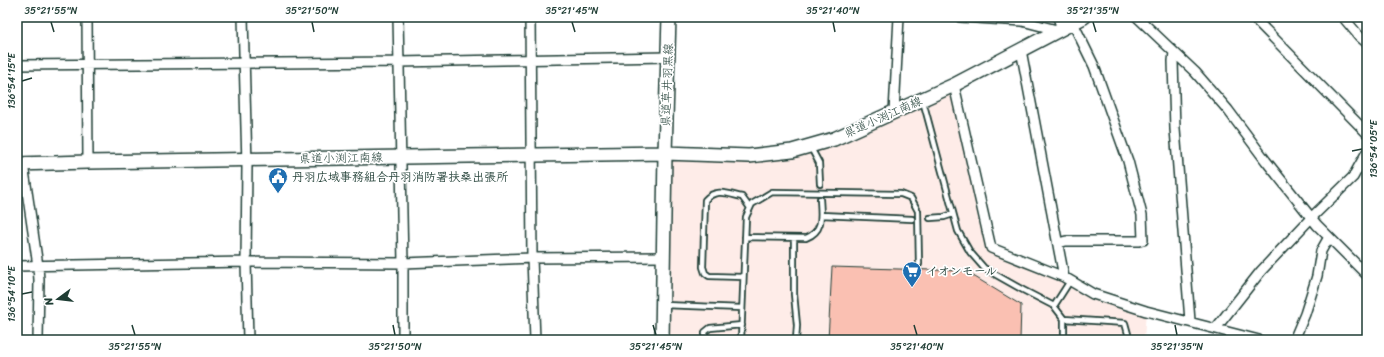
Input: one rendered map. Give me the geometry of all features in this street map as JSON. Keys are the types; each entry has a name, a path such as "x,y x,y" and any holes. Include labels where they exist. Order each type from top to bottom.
{"main road":[{"name":"県道草井羽黒線","path":"665,153 669,17"},
{"name":"県道小渕江南線","path":"20,164 665,153 749,156 792,152 834,139 954,85 1021,50 1067,23"},
{"path":"662,340 665,153"}],"street":[{"path":"87,17 88,162"},
{"path":"243,17 248,340"},
{"path":"398,17 403,340"},
{"path":"530,17 532,258 535,340"},
{"path":"894,112 899,17"},
{"path":"960,17 1067,23 1094,66 1128,161 1142,215 1144,240 1066,241 1058,243"},
{"path":"1137,17 1195,72 1228,110 1311,218 1367,275"},
{"path":"1253,17 1367,133"},
{"path":"1342,17 1367,43"},
{"path":"1021,50 1058,243 1067,279"},
{"path":"1174,52 1175,129 1190,321"},
{"path":"17,65 668,58"},
{"path":"954,85 991,248 1067,279 1093,294 1146,311 1190,321 1259,340"},
{"path":"1216,328 1261,271 1311,218 1353,177 1367,152"},
{"path":"20,164 38,266 38,340"},
{"path":"1294,340 1305,314 1317,276 1321,251 1329,237"},
{"path":"17,266 246,262 403,263 532,258 664,257"}],"lane":[{"path":"923,99 958,231 970,252 984,268 1054,306 1064,320 1064,340"},
{"path":"810,146 818,163 820,184"},
{"path":"743,277 709,276 705,273 703,267 705,200 710,195 719,192 742,197 750,208"},
{"path":"741,340 746,217 752,204 772,192 901,194 911,198 918,211 919,264"},
{"path":"745,236 806,238 813,235 819,228 821,215 820,199"},
{"path":"930,218 944,217 954,214"},
{"path":"821,215 912,219"},
{"path":"794,238 794,294 797,325 796,340"},
{"path":"1054,306 1067,279"},
{"path":"663,304 742,308"},
{"path":"1064,320 1125,323 1128,340"},
{"path":"705,340 705,332 710,328 742,325"}],"shaded area":[{"path":"954,85 991,248 1093,294 1146,311 1144,340 660,340 665,153 792,151"}],"building":[{"name":"イオンモール","path":"832,267 965,271 1021,305 1020,340 828,340"}],"place":[{"name":"丹羽広域事務組合丹羽消防署扶桑出張所","path":"278,194"},
{"name":"イオンモール","path":"912,288"}]}
